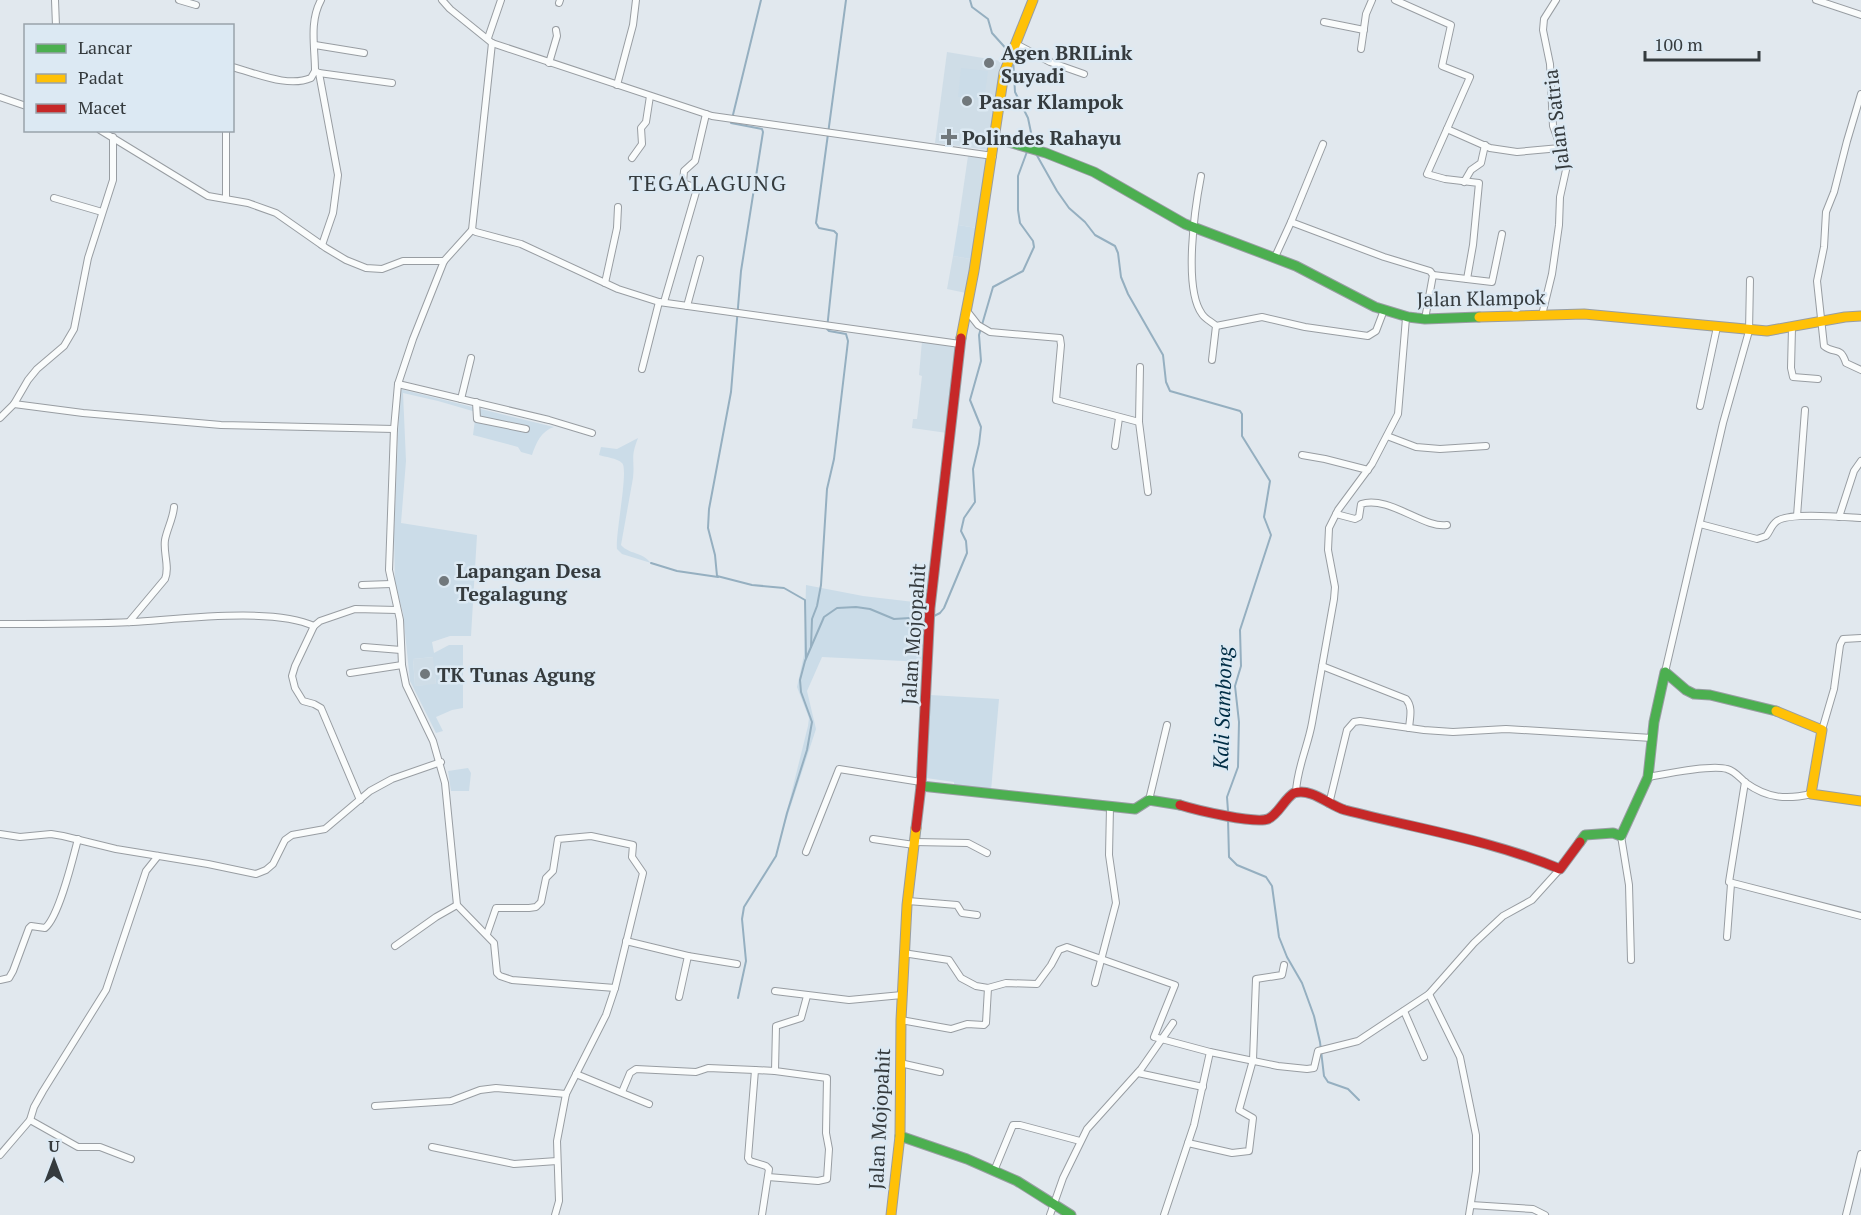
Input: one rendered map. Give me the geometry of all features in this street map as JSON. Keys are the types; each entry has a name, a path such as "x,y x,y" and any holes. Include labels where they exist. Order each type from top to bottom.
{"street":[{"path":"55,0 56,24"},
{"path":"181,0 196,5"},
{"path":"321,0 315,10 313,23 317,72 338,175 336,198 322,245"},
{"path":"442,0 490,40 549,63 706,114 729,120 993,156"},
{"path":"501,0 490,40 472,230 444,261 398,384 394,429 389,570 400,620 402,665 406,685 428,727 441,762 447,798 457,905 487,934 495,949 497,973 504,978 615,988"},
{"path":"617,85 633,25 636,0"},
{"path":"1033,0 1016,45 1050,62 1084,74"},
{"path":"1361,49 1366,14 1372,0"},
{"path":"1395,0 1451,25 1442,66 1470,77 1427,174 1479,183 1467,279"},
{"name":"Jalan Satria","path":"1542,315 1552,274 1559,225 1560,198 1566,170 1566,162 1553,126 1550,64 1543,26 1544,19 1556,0"},
{"path":"1816,0 1861,15"},
{"path":"1324,22 1364,30"},
{"path":"549,63 557,36 556,30"},
{"path":"315,45 364,53"},
{"name":"Jalan Mojopahit","path":"891,1215 900,1137 903,953 921,784 930,608 960,344 996,138 1004,76 1016,45"},
{"path":"234,68 297,82 311,78 317,72"},
{"path":"317,72 352,79 392,83"},
{"path":"1861,94 1834,192 1826,212 1824,248 1817,281 1824,346 1828,350 1840,352 1846,363 1861,370"},
{"path":"632,158 642,143 641,128 647,120 650,96"},
{"path":"0,97 24,105"},
{"path":"642,369 697,191 694,187 684,184 683,174 685,169 694,164 706,114"},
{"path":"1447,129 1490,148 1517,152 1560,148"},
{"path":"104,132 208,196 248,203 276,213 346,260 375,269 382,269 403,261 444,261"},
{"path":"226,132 226,199"},
{"path":"0,418 14,404 28,380 45,361 64,346 74,329 88,258 112,180 113,137"},
{"name":"Jalan Klampok","path":"996,138 1095,172 1158,210 1194,228 1275,257 1384,310 1406,318 1603,315 1749,331 1792,328 1861,316"},
{"path":"1275,257 1323,144"},
{"path":"1464,182 1471,170 1481,163 1485,145"},
{"path":"1201,176 1194,210 1191,259 1195,295 1201,312 1216,326"},
{"path":"54,198 102,212"},
{"path":"605,283 617,228 618,207"},
{"path":"1291,222 1430,270 1433,275 1425,319"},
{"path":"472,230 521,244 605,283 637,296 662,302 960,344"},
{"path":"1433,275 1492,282 1502,234"},
{"path":"687,306 700,259"},
{"path":"1631,960 1629,885 1621,836 1648,777 1652,738 1665,672 1723,423 1749,331 1750,280"},
{"path":"1216,326 1262,316 1305,327 1368,336 1376,331 1384,310"},
{"path":"966,311 984,330 1060,338 1056,400 1139,422"},
{"path":"1296,792 1298,770 1308,744 1335,592 1327,538 1329,528 1336,514 1368,470 1398,414 1406,318"},
{"path":"1212,360 1216,326"},
{"path":"1700,406 1717,327"},
{"path":"1792,328 1793,377 1818,379"},
{"path":"461,399 471,358"},
{"path":"1140,367 1139,422 1148,492"},
{"path":"398,384 549,420 592,433"},
{"path":"476,402 477,419 526,429"},
{"path":"14,404 83,413 221,425 394,429"},
{"path":"1797,516 1804,410"},
{"path":"1115,446 1119,418"},
{"path":"1387,436 1416,447 1440,449 1486,446"},
{"path":"1302,455 1368,470"},
{"path":"1839,517 1854,471 1861,461"},
{"path":"1336,514 1355,519 1359,517 1361,504 1367,502 1403,510 1437,526 1447,525"},
{"path":"129,622 165,579 167,571 165,543 174,507"},
{"path":"1700,524 1757,539 1766,537 1773,524 1779,519 1797,516 1861,518"},
{"path":"362,585 391,584"},
{"path":"360,800 321,708 303,701 295,688 292,676 314,626 320,621 355,609 397,610"},
{"path":"0,624 129,622 250,616 293,618 314,626"},
{"path":"1811,794 1822,730 1834,689 1840,645 1843,639 1861,638"},
{"path":"364,647 401,650"},
{"path":"350,673 402,665"},
{"path":"1322,666 1406,699 1411,709 1409,728"},
{"path":"1665,672 1694,694 1710,695 1778,712 1822,730"},
{"path":"1329,804 1350,724 1360,721 1453,732 1506,729 1652,738"},
{"path":"1149,800 1167,725"},
{"path":"0,834 20,837 53,834 116,849 248,873 260,873 273,864 285,840 299,833 325,829 370,791 392,779 441,762"},
{"path":"1648,777 1684,770 1726,768 1764,794 1778,798 1794,798 1811,794 1861,801"},
{"path":"806,852 839,769 921,784 1110,807 1136,809 1149,800 1168,802 1200,811 1267,820 1296,792 1303,791 1329,804 1354,812 1481,841 1526,854 1560,869"},
{"path":"1727,937 1731,884 1729,879 1745,782"},
{"path":"1095,983 1116,903 1109,855 1110,807"},
{"path":"903,953 949,960 961,978 976,986 988,988 1006,983 1037,984 1059,950 1064,947 1102,958 1123,968 1175,985 1154,1037 1210,1052 1278,1066 1312,1069 1315,1066 1316,1053 1322,1049 1358,1041 1429,994 1474,943 1503,916 1532,900 1560,869 1585,835 1613,833 1621,836"},
{"path":"487,934 496,908 499,906 530,908 536,907 541,902 546,878 553,871 558,839 591,836 633,845 634,860 643,873 615,988 606,1015 566,1094 557,1141 559,1201 555,1215"},
{"path":"0,980 9,978 13,971 28,928 31,926 45,928 53,919 78,839"},
{"path":"873,839 914,844 968,843 987,853"},
{"path":"0,1155 30,1120 34,1107 106,990 146,871 158,856"},
{"path":"1731,884 1861,916"},
{"path":"908,901 957,905 962,913 977,915"},
{"path":"395,946 441,913 457,905"},
{"path":"626,940 688,956 737,964"},
{"path":"679,997 688,956"},
{"path":"1188,1143 1232,1153 1249,1151 1253,1118 1239,1110 1252,1060 1256,979 1282,975 1284,965"},
{"path":"901,1020 951,1029 967,1024 984,1025 988,988"},
{"path":"775,991 861,1000 902,995"},
{"path":"1429,994 1460,1058 1476,1135 1476,1171 1468,1215"},
{"path":"775,1071 776,1026 801,1018 807,996"},
{"path":"1404,1011 1424,1057"},
{"path":"1050,1215 1080,1141 1095,1118 1138,1073 1173,1023"},
{"path":"1164,1215 1188,1143 1210,1052"},
{"path":"900,1063 940,1072"},
{"path":"622,1092 630,1072 634,1069 696,1072 708,1068 755,1070 827,1078 828,1177 821,1181 768,1178"},
{"path":"755,1070 748,1158 752,1162 768,1167 762,1215"},
{"path":"1138,1073 1203,1088"},
{"path":"576,1074 649,1104"},
{"path":"375,1106 451,1101 480,1090 496,1088 566,1094"},
{"path":"30,1120 78,1147 102,1148 131,1159"},
{"path":"994,1171 1013,1125 1080,1141"},
{"path":"900,1137 994,1171 1028,1187 1071,1215"},
{"path":"432,1147 514,1164 557,1161"},
{"path":"1846,1215 1861,1155"},
{"path":"1471,1206 1533,1209 1545,1215"}],"shaded area":[{"name":"Pasar Klampok","path":"947,52 1001,61 989,150 935,143"},
{"path":"961,68 988,71 984,101 958,97"},
{"path":"968,156 988,158 977,228 958,225"},
{"path":"958,225 977,228 971,259 953,256"},
{"path":"953,256 971,259 966,293 947,289"},
{"path":"922,341 954,345 957,349 947,433 912,428 913,419 917,419 922,376 919,375"},
{"path":"400,389 554,427 542,434 532,455 521,452 518,447 473,435 476,412 403,393 406,461 401,523 477,535 471,636 450,636 432,642 434,653 449,645 463,645 463,708 436,717 443,731 436,733 410,681 403,613 395,584 394,534","holes":["433,657 436,684 415,686 413,659"]},
{"path":"638,438 634,450 633,478 621,545 651,563 622,554 617,549 624,468 620,461 599,455 601,447 617,449"},
{"path":"806,585 863,596 914,602 914,611 925,612 924,662 822,657 807,691 816,729 780,839 809,718 797,687 804,655"},
{"name":"TK Tunas Agung","path":"434,657 436,685 415,686 413,659"},
{"path":"930,695 999,699 991,791 954,786 954,782 926,778"},
{"path":"468,768 471,773 469,791 451,791 448,771"}],"waterway":[{"path":"761,0 731,123 762,129 763,132 741,271 731,392 709,509 708,528 715,555 717,576 752,585 784,588 805,600 806,658"},
{"path":"811,647 812,619 821,585 827,489 834,459 848,341 846,334 827,329 837,234 834,231 819,228 816,223 846,0"},
{"name":"Kali Sambong","path":"970,0 972,7 988,19 992,33 1010,53"},
{"name":"Kali Sambong","path":"1013,58 1015,92 1028,118 1034,147"},
{"path":"932,617 944,608 967,553 966,541 961,531 964,518 975,502 973,469 981,427 970,400 981,361 979,335 993,287 1023,271 1034,247 1033,241 1020,223 1018,210 1018,176 1028,149"},
{"name":"Kali Sambong","path":"1035,152 1069,208 1085,222 1095,235 1115,246 1121,277 1128,294 1163,355 1166,382 1170,391 1240,411 1242,436 1270,481 1264,517 1271,535 1240,630 1241,666 1235,686 1239,722 1238,767 1227,797 1228,811"},
{"path":"651,563 677,571 718,577"},
{"path":"738,998 746,961 742,919 744,907 776,856 807,750 812,722 801,692 800,680 805,661 824,617 837,608 856,607 870,609 894,619 926,617"},
{"name":"Kali Sambong","path":"1228,819 1229,857 1237,865 1266,877 1272,886 1279,937 1302,983 1314,1016 1324,1076 1328,1082 1348,1089 1359,1100"}],"traffic: fast":[{"path":"995,138 1046,153 1094,172 1185,224 1296,266 1375,307 1408,317 1425,319 1479,317"},
{"path":"1580,842 1585,835 1613,833 1621,836 1648,777 1654,722 1665,672 1694,694 1710,695 1776,711"},
{"path":"921,786 1135,809 1149,800 1180,805"},
{"path":"900,1136 967,1159 1017,1181 1071,1215"}],"traffic: slow":[{"path":"961,338 974,271 1004,73 1033,0"},
{"path":"1479,317 1584,314 1767,331 1861,316"},
{"path":"1776,711 1822,730 1811,794 1861,801"},
{"path":"891,1215 900,1136 901,1020 907,905 916,828"}],"traffic: jam":[{"path":"916,828 921,786 930,608 961,338"},
{"path":"1180,805 1225,816 1261,820 1272,817 1294,793 1308,793 1345,810 1508,850 1560,869 1580,842"}],"place":[{"name":"Agen BRILink Suyadi","path":"989,63"},
{"name":"Pasar Klampok","path":"967,101"},
{"name":"Polindes Rahayu","path":"949,137"},
{"name":"Lapangan Desa Tegalagung","path":"444,581"},
{"name":"TK Tunas Agung","path":"425,674"}],"district":[{"name":"TEGALAGUNG","path":"708,182"}]}
